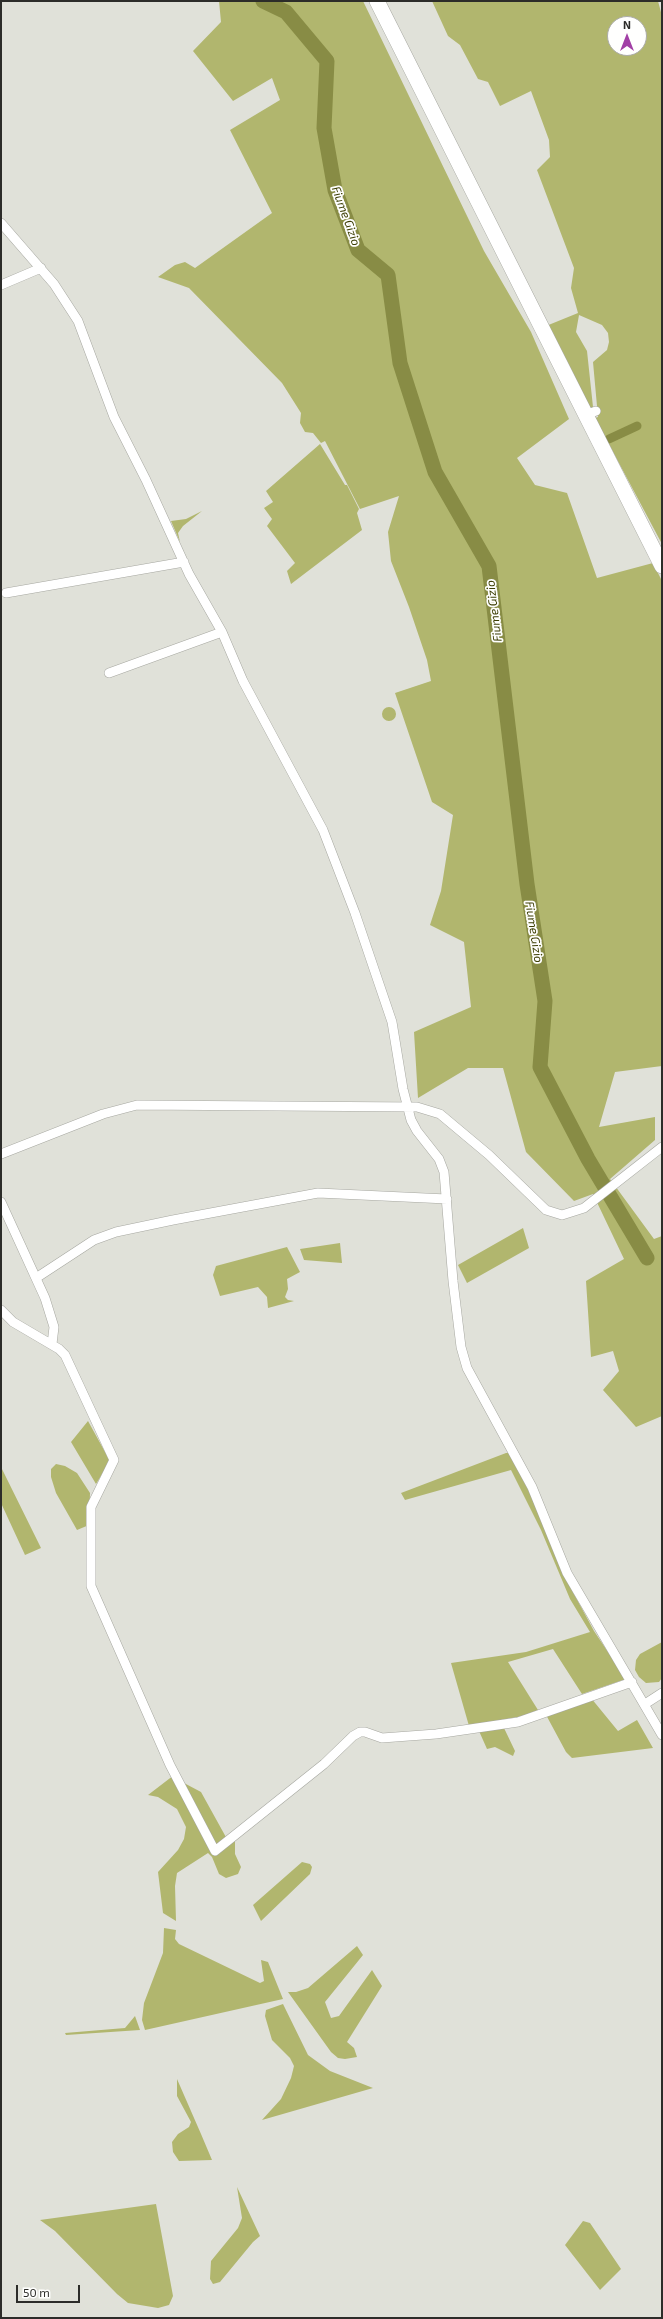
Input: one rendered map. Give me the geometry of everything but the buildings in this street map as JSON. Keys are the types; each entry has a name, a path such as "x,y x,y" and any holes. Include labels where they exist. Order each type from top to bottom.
{"main road":[{"path":"377,1 590,413 662,566"}],"street":[{"path":"1,223 41,268 78,321 114,417 146,480 184,562 222,632 243,681 323,830 352,906 392,1022 403,1089 408,1108 417,1131 439,1159 444,1172 453,1281 461,1347 467,1368 532,1487 567,1573 662,1735"},
{"path":"1,285 41,268"},
{"path":"6,592 184,562"},
{"path":"109,673 222,632"},
{"path":"1,1154 102,1114 137,1105 179,1104 417,1107 440,1114 489,1155 546,1210 562,1215 570,1214 584,1208 612,1188 662,1148"},
{"path":"36,1278 94,1240 116,1232 173,1220 318,1193 447,1199"},
{"path":"1,1202 36,1278 54,1327 52,1344"},
{"path":"1,1310 13,1322 52,1344 65,1356 114,1460 91,1507 91,1586 170,1765 215,1851 324,1764 353,1736 360,1732 386,1737 436,1734 518,1722 632,1682"},
{"path":"645,1704 662,1693"}],"green space":[{"path":"219,1 363,1 484,251 531,332 569,419 517,458 535,485 567,493 597,578 653,563 662,581 662,1066 615,1072 599,1127 655,1117 655,1140 610,1179 654,1239 662,1236 662,1416 636,1427 603,1390 619,1371 613,1351 591,1357 586,1281 624,1259 593,1194 574,1201 526,1152 503,1068 468,1068 418,1098 414,1032 471,1007 464,942 430,925 441,891 453,815 432,802 395,693 431,681 427,660 391,561 388,532 399,496 360,509 325,441 321,443 313,433 305,432 300,423 301,413 282,383 189,288 158,277 175,265 185,262 195,268 272,213 230,130 280,100 272,78 233,101 193,51 221,22"},
{"path":"432,1 658,1 662,16 662,544 595,418 598,417 593,362 607,350 609,342 608,333 602,325 579,315 576,332 587,351 593,407 591,409 546,326 578,313 571,288 574,268 537,170 550,157 549,140 531,91 500,106 488,82 478,79 460,45 448,36"},
{"path":"320,444 345,485 347,485 359,509 357,513 362,530 291,584 287,571 295,563 267,526 272,519 264,508 273,502 266,491"},
{"path":"202,511 183,526 178,533 180,542 171,521 186,519"},
{"path":"389,707 394,709 396,714 394,719 389,721 384,719 382,714 384,709"},
{"path":"523,1228 529,1248 467,1283 458,1265"},
{"path":"340,1243 342,1263 304,1260 300,1249"},
{"path":"287,1247 300,1272 287,1279 288,1289 285,1297 288,1300 294,1301 268,1308 267,1297 258,1287 220,1296 213,1275 216,1266"},
{"path":"88,1421 110,1461 96,1484 71,1442"},
{"path":"506,1453 510,1453 536,1506 574,1594 594,1631 626,1679 582,1694 553,1649 508,1662 538,1710 523,1716 469,1726 451,1663 526,1652 590,1632 570,1599 541,1530 511,1470 405,1500 401,1493"},
{"path":"56,1464 65,1466 77,1473 90,1493 89,1525 77,1530 56,1493 51,1477 51,1469"},
{"path":"1,1467 41,1548 25,1555 1,1503"},
{"path":"662,1642 662,1678 659,1682 646,1683 639,1677 635,1670 636,1660 640,1654"},
{"path":"591,1698 618,1731 637,1720 653,1748 572,1758 566,1752 545,1713"},
{"path":"504,1728 515,1751 513,1756 495,1747 487,1749 479,1731"},
{"path":"178,1772 184,1783 201,1792 227,1839 235,1841 235,1854 241,1867 238,1874 226,1878 219,1874 212,1857 208,1853 177,1873 175,1886 176,1921 163,1913 158,1872 178,1850 184,1839 186,1827 177,1809 158,1797 148,1795"},
{"path":"302,1862 310,1864 312,1867 310,1874 261,1921 253,1905"},
{"path":"164,1928 176,1930 175,1939 179,1944 260,1983 264,1981 261,1960 268,1962 283,1999 145,2030 142,2020 144,2003 163,1953"},
{"path":"357,1946 363,1955 325,2002 331,2018 339,2016 372,1970 382,1986 347,2042 354,2048 357,2057 345,2059 338,2058 331,2052 288,1992 296,1992 308,1988"},
{"path":"283,2004 308,2055 330,2071 373,2088 262,2120 281,2099 291,2078 294,2066 290,2058 272,2040 265,2016 266,2010"},
{"path":"135,2016 140,2030 66,2035 65,2033 125,2028"},
{"path":"177,2079 212,2160 179,2161 173,2152 172,2142 178,2134 189,2127 191,2122 177,2096"},
{"path":"237,2187 260,2236 253,2242 220,2282 213,2284 210,2279 211,2261 238,2228 242,2218"},
{"path":"156,2204 173,2296 169,2305 158,2308 128,2303 117,2294 55,2231 40,2220"},
{"path":"583,2221 590,2223 621,2269 600,2290 565,2245"}],"waterway":[{"name":"Fiume Gizio","path":"263,1 286,12 327,61 324,128 335,190 358,250 388,275 400,363 435,472 489,566 527,884 545,1001 540,1067 588,1159 647,1258"},
{"path":"609,439 637,426"}]}
